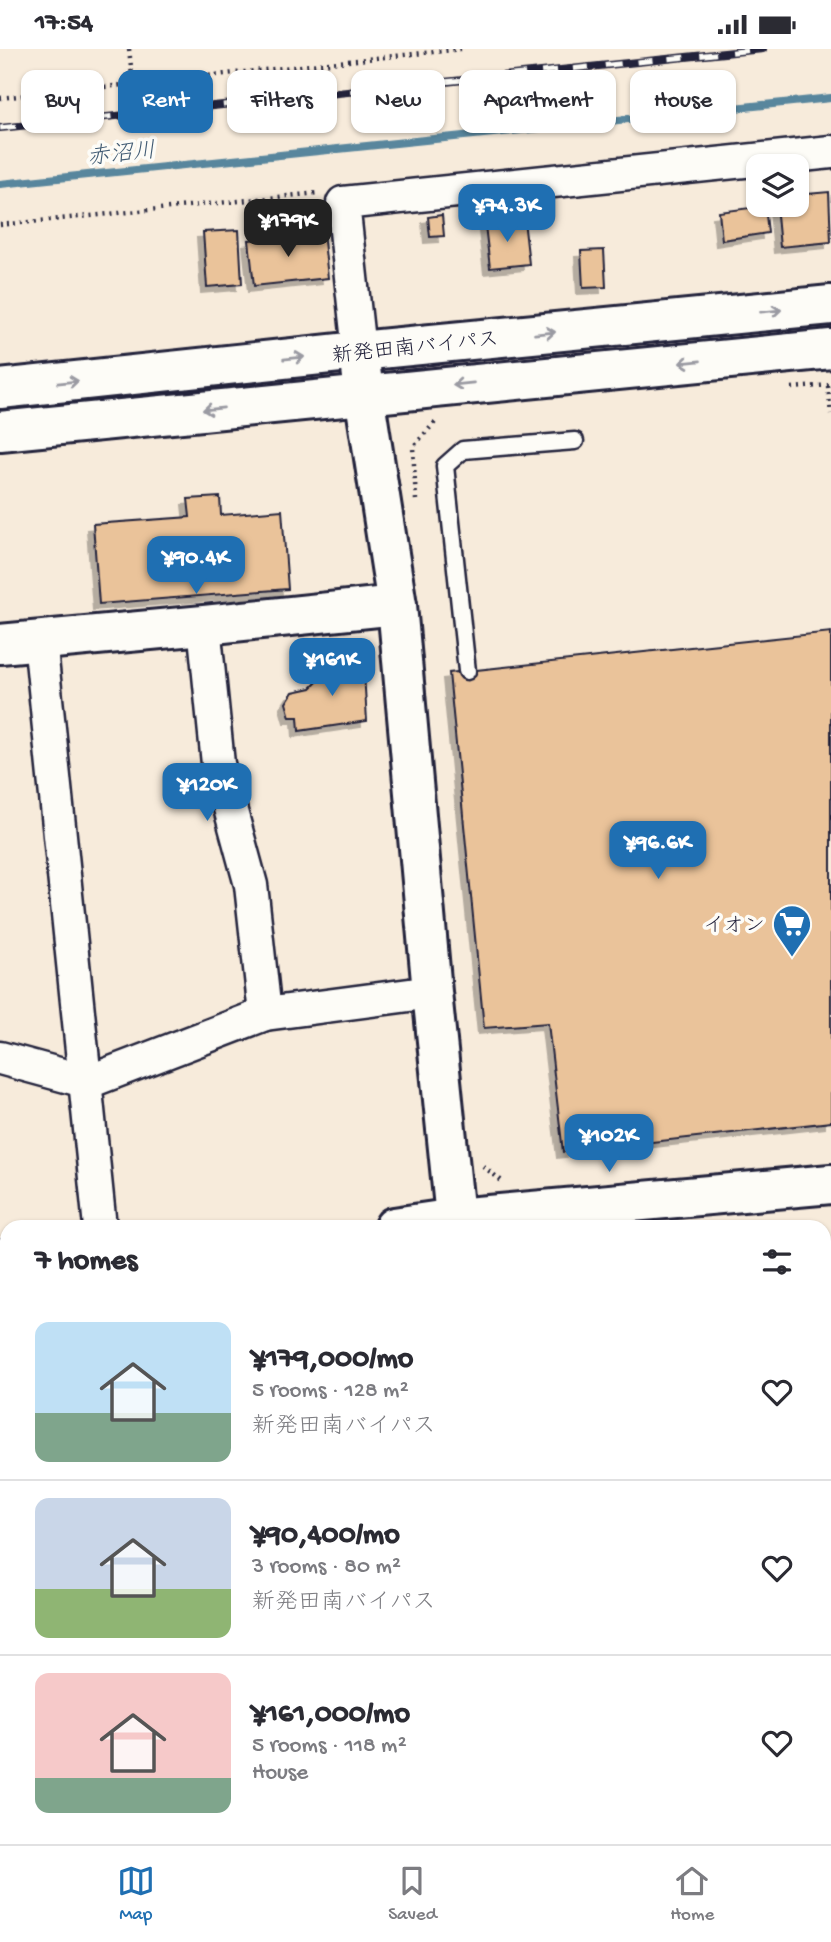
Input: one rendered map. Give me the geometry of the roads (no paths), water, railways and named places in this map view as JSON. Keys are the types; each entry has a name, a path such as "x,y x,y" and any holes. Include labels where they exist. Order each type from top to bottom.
{"main road":[{"name":"新発田南バイパス","path":"0,389 831,305"},
{"path":"359,351 363,394 397,605 456,1220"},
{"name":"新発田南バイパス","path":"0,431 363,394 830,373"},
{"path":"0,644 397,605"},
{"path":"476,1220 831,1184"}],"street":[{"path":"359,351 343,203 831,152"},
{"path":"204,625 218,764 251,885 265,1014"},
{"path":"40,640 99,1220"},
{"path":"0,1058 85,1081 265,1014 432,992"}],"lane":[{"path":"467,671 445,466 463,450 575,441"}],"waterway":[{"name":"赤沼川","path":"0,184 831,98"}],"railway":[{"path":"0,128 763,49"}],"place":[{"name":"イオン","path":"792,958"}]}
